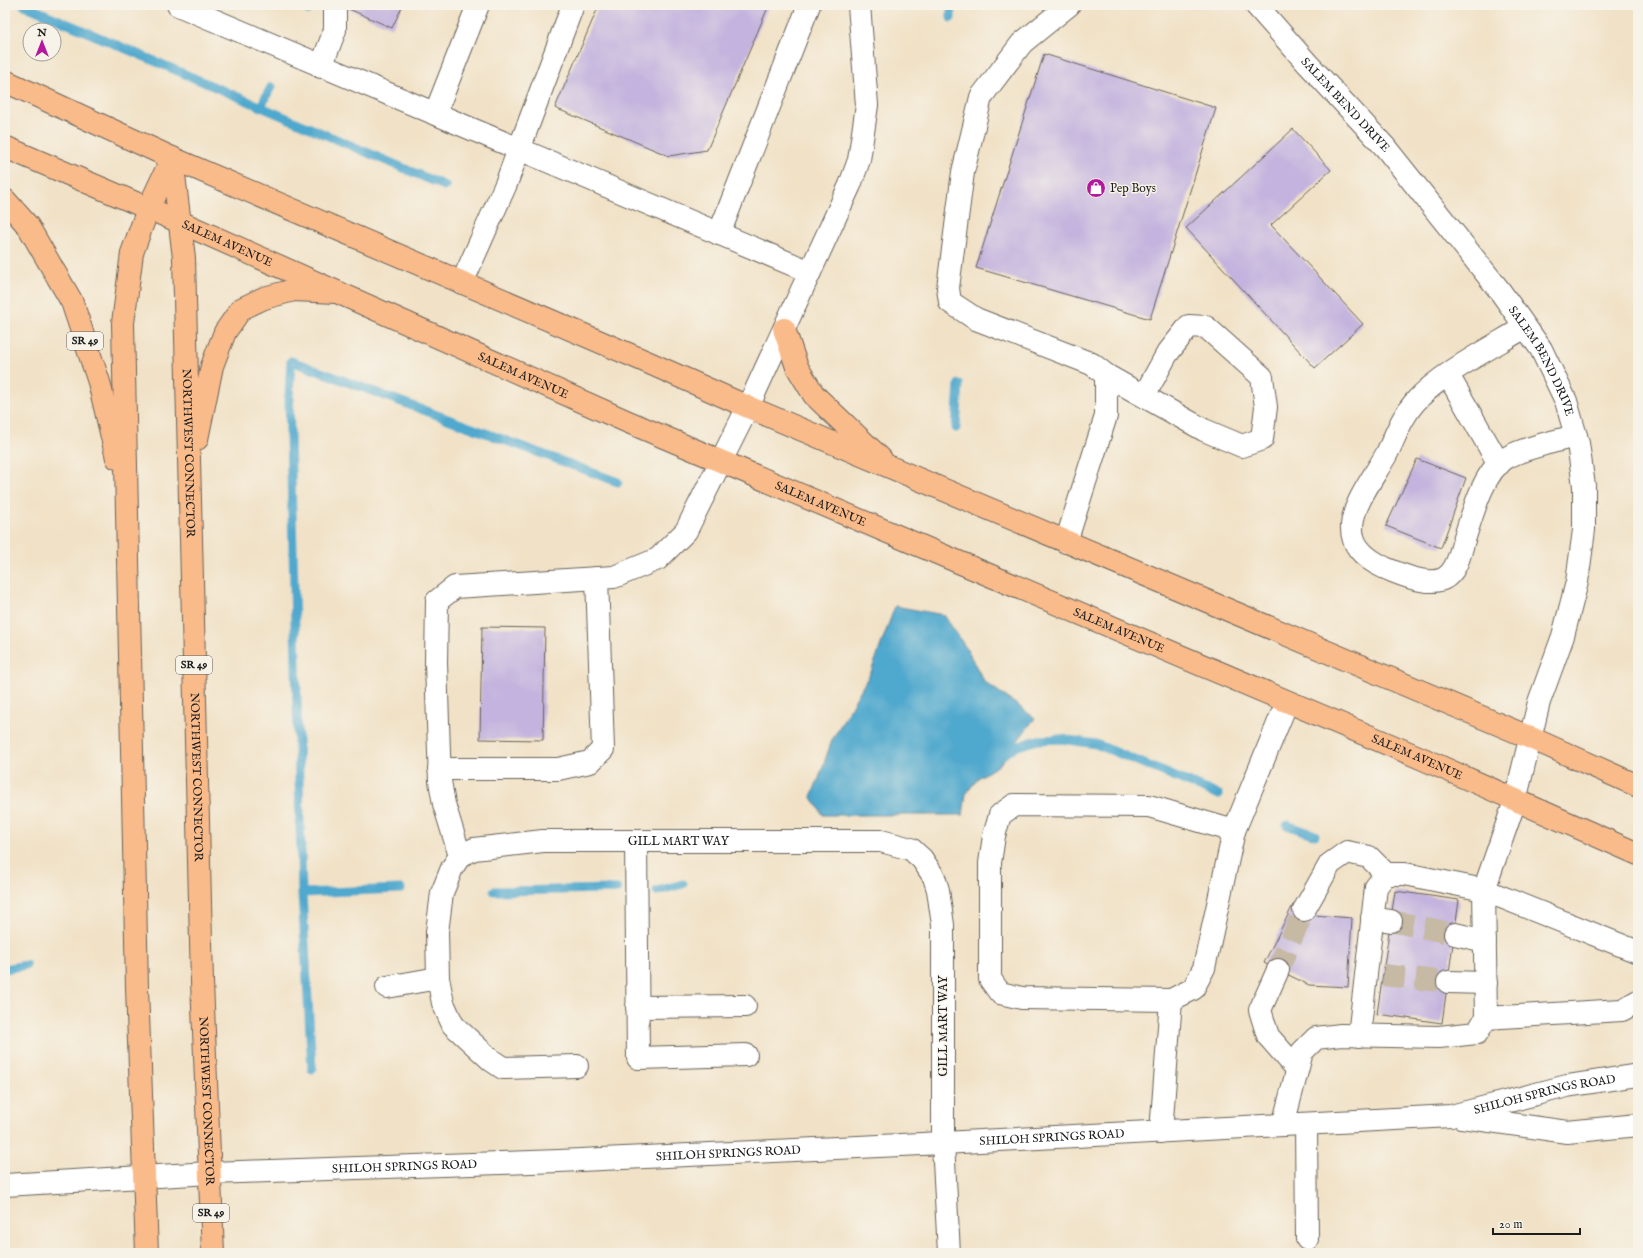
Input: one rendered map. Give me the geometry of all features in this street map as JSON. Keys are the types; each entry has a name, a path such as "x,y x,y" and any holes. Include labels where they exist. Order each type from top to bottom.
{"main road":[{"path":"5,81 172,158 748,407 1531,738 1638,786"},
{"name":"SALEM AVENUE","path":"5,147 180,222 721,461 1423,759 1635,855"},
{"path":"127,499 123,323 132,253 148,209 172,158"},
{"name":"NORTHWEST CONNECTOR","path":"172,158 184,258 202,982 213,1253"},
{"name":"SR 49","path":"5,200 28,226 72,302 98,382 127,499 136,988 147,1253"},
{"path":"189,475 212,366 225,332 241,309 264,298 294,290 336,292"},
{"path":"784,328 797,367 814,395 891,468"}],"street":[{"path":"178,5 321,67 810,272"},
{"path":"321,67 335,30 335,5"},
{"path":"435,114 478,5"},
{"path":"462,283 506,184 573,5"},
{"path":"719,234 809,5"},
{"path":"577,1066 503,1068 490,1060 453,1025 443,1003 438,978 437,932 442,893 452,868 460,856 444,804 440,769 436,663 437,601 455,587 614,577 658,559 686,531 748,407 850,186 860,160 867,105 859,5"},
{"path":"1069,5 1022,43 981,97 963,172 948,288 950,302 976,319 1092,364 1106,375 1204,430 1242,446 1262,439 1266,407 1262,377 1206,327 1189,326 1167,354 1144,396"},
{"name":"SALEM BEND DRIVE","path":"1256,5 1307,63 1385,147 1500,291 1541,349 1566,402 1576,436 1584,486 1584,530 1577,582 1563,636 1539,702 1515,801 1484,890"},
{"path":"1525,327 1448,375 1416,402 1400,422 1387,453 1360,500 1352,522 1351,534 1355,544 1365,557 1385,568 1431,582 1444,578 1457,564 1480,495 1493,469 1506,458 1576,436"},
{"path":"1066,542 1106,416 1106,375"},
{"path":"1448,375 1499,464"},
{"path":"440,769 558,769 590,762 603,749 598,578"},
{"path":"1234,831 1149,806 1014,804 1000,815 994,836 990,862 990,980 1000,994 1022,998 1171,1000 1193,989 1204,968 1234,831 1287,702"},
{"name":"GILL MART WAY","path":"460,856 474,848 543,841 881,841 911,850 922,859 934,876 938,890 943,925 943,1143 948,1253"},
{"path":"636,841 638,1058 746,1055"},
{"path":"1304,910 1330,864 1347,852 1369,857 1386,874 1405,874 1484,890 1638,952"},
{"path":"1359,1036 1374,974 1382,919 1376,887 1386,874"},
{"path":"1283,1125 1302,1052 1316,1038 1341,1035 1439,1037 1477,1033 1486,1018 1484,890"},
{"path":"1455,934 1485,941"},
{"path":"1278,970 1260,1010 1268,1036 1297,1069"},
{"path":"387,987 438,978"},
{"path":"1448,982 1486,983"},
{"path":"1161,1132 1171,1000"},
{"path":"1486,1018 1622,1010 1638,1000"},
{"path":"637,1007 745,1006"},
{"name":"SHILOH SPRINGS ROAD","path":"1451,1116 1567,1086 1638,1075"},
{"name":"SHILOH SPRINGS ROAD","path":"5,1185 210,1173 560,1161 943,1143 1451,1116 1567,1132 1638,1125"},
{"path":"1306,1124 1307,1240"}],"water":[{"path":"895,606 944,615 966,648 984,681 1035,718 999,765 978,778 966,794 963,815 823,815 811,796 818,781 832,740 871,672"}],"building":[{"path":"340,5 403,5 392,28"},
{"path":"599,5 769,5 707,150 669,156 555,108"},
{"name":"Pep Boys","path":"1044,54 1216,108 1150,319 976,268"},
{"path":"1293,129 1331,170 1271,225 1363,324 1315,368 1186,228"},
{"path":"1417,459 1466,478 1441,548 1386,526"},
{"path":"482,627 545,628 543,740 480,739"},
{"path":"1395,891 1459,900 1442,1023 1377,1014"},
{"path":"1293,905 1314,915 1352,918 1348,987 1309,985 1264,963"}],"waterway":[{"path":"24,5 445,186"},
{"path":"308,10 310,5"},
{"path":"951,5 951,18"},
{"path":"261,106 271,87"},
{"path":"312,1069 302,893 289,397 291,361 618,482"},
{"path":"956,428 959,384"},
{"path":"1001,756 1015,747 1038,740 1061,739 1096,744 1219,795"},
{"path":"1287,825 1315,835"},
{"path":"657,891 683,884"},
{"path":"302,893 401,889"},
{"path":"494,891 617,889"},
{"path":"5,969 26,965"}],"tunnel":[{"path":"1278,970 1304,910"},
{"path":"1391,921 1455,934"},
{"path":"1383,975 1448,982"}],"place":[{"name":"Pep Boys","path":"1096,188"}]}
